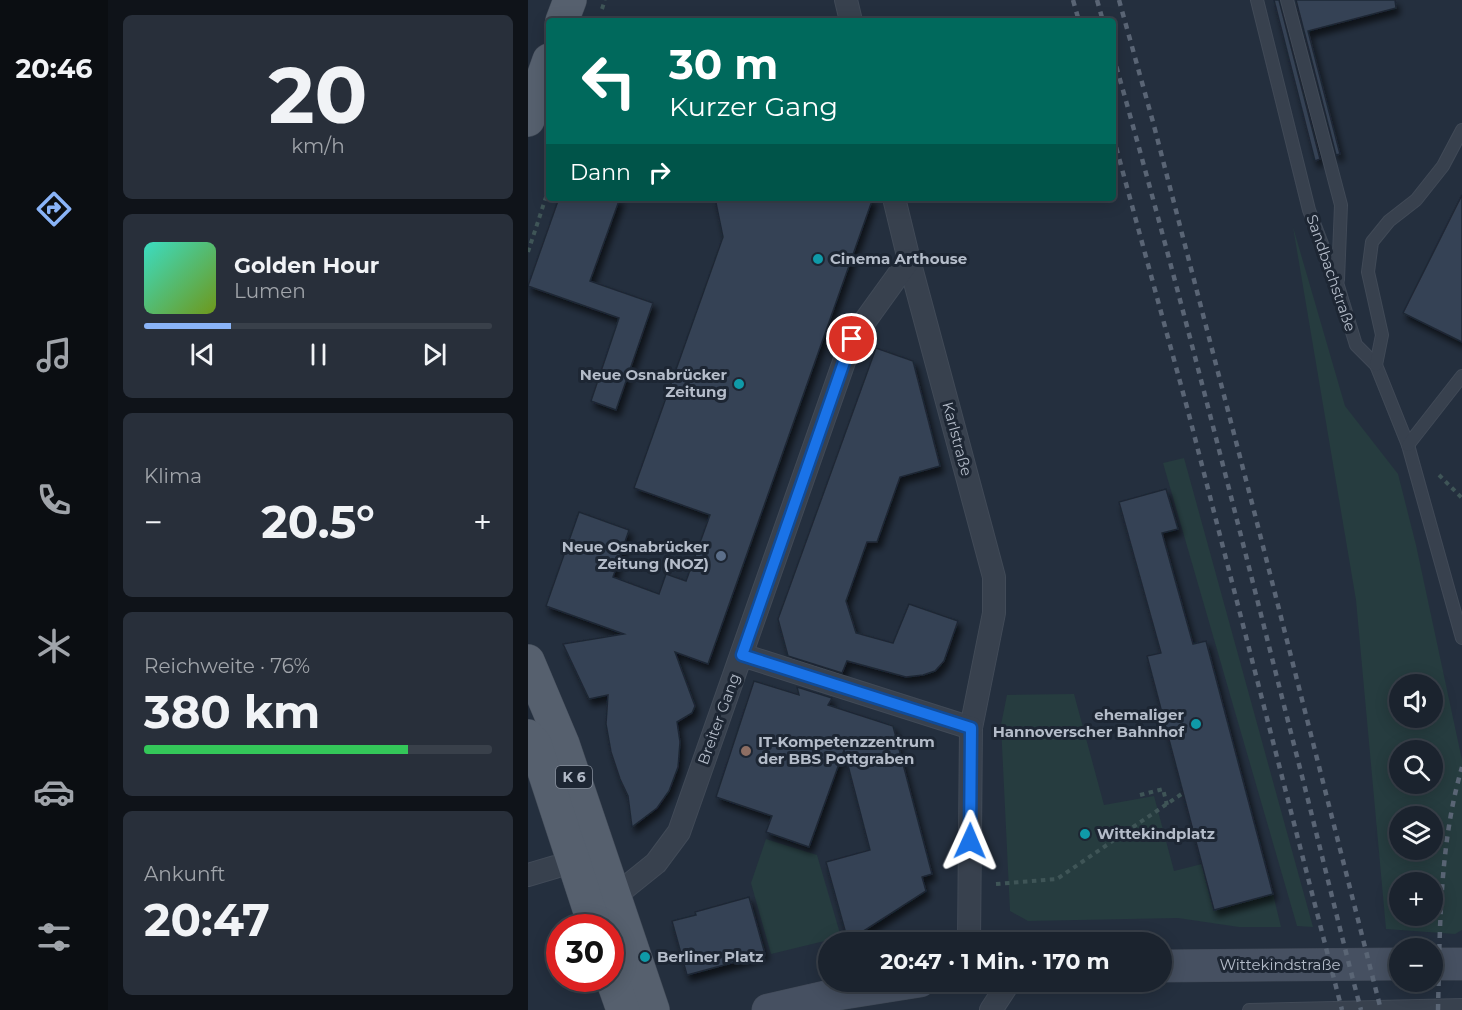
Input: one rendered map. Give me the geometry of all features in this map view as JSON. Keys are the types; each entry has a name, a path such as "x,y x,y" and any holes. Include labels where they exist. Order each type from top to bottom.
{"main road":[{"path":"563,18 570,0"},
{"path":"528,120 546,69"},
{"name":"K 6","path":"528,661 563,744 653,1010"},
{"path":"528,736 535,744 592,914"},
{"path":"528,784 541,871 567,914"},
{"name":"Wittekindstraße","path":"1172,966 1389,964"},
{"path":"1443,964 1462,964"},
{"path":"597,992 603,1010"},
{"path":"617,992 623,1010"},
{"path":"768,1010 851,992"}],"street":[{"path":"846,0 850,18"},
{"name":"Karlstraße","path":"895,201 994,577 994,613 971,728"},
{"name":"Breiter Gang","path":"615,896 656,863 679,832 852,339 909,260"},
{"path":"742,655 971,728 969,932"},
{"path":"991,1010 1003,992"}],"lane":[{"name":"Sandbachstraße","path":"1257,0 1309,210 1338,286 1356,345 1376,365 1408,445 1462,638"},
{"path":"1287,0 1341,205 1338,286"},
{"path":"1376,365 1382,335 1368,272 1372,242 1389,221 1416,200 1443,166 1462,130"},
{"path":"1408,445 1462,376"},
{"path":"1249,1010 1462,1005"}],"path":[{"path":"528,252 546,197"},
{"path":"1140,795 1163,789 1167,805"},
{"path":"996,884 1057,879 1183,793"}],"green space":[{"path":"1293,227 1345,406 1398,474 1416,545 1462,760 1462,930 1455,934 1386,929 1356,600"},
{"path":"1184,458 1313,927 1297,926 1163,463"},
{"name":"Wittekindplatz","path":"1074,694 1104,805 1154,796 1174,871 1202,864 1214,910 1273,894 1281,927 1239,927 1178,918 1028,921 1010,911 1001,725 1007,695"},
{"path":"766,839 817,855 840,932 818,932 818,943 771,954 751,883"}],"building":[{"path":"1274,0 1279,0 1320,159 1315,161"},
{"path":"1296,0 1395,0 1396,8 1308,31 1340,154 1336,155"},
{"path":"1462,195 1462,342 1403,313"},
{"path":"558,201 619,201 590,281 653,303 616,410 591,401 619,318 528,286"},
{"name":"Neue Osnabrücker Zeitung","path":"716,201 872,201 708,664 675,652 695,706 692,713 677,722 680,742 678,767 669,791 657,808 632,827 628,796 611,752 606,724 608,695 589,699 563,644 624,634 546,606 579,512 629,530 613,577 659,594 666,574 686,581 710,515 634,488 723,237"},
{"path":"876,348 913,361 940,466 900,477 877,542 867,542 846,601 856,633 893,643 909,604 958,621 944,661 935,671 906,677 847,661 842,673 788,656 778,619"},
{"name":"ehemaliger Hannoverscher Bahnhof","path":"1166,489 1178,529 1162,533 1193,644 1206,641 1273,894 1214,910 1147,656 1161,653 1119,502"},
{"path":"754,681 799,695 797,687 832,698 828,705 893,726 932,874 922,877 926,891 862,932 845,932 826,862 870,850 844,750 809,847 766,832 772,816 716,797"},
{"path":"749,897 765,954 687,975 672,921"}],"railway":[{"path":"1073,0 1078,18"},
{"path":"1097,0 1102,18"},
{"path":"1119,0 1253,507 1381,1010"},
{"path":"1116,66 1211,419 1361,1010"},
{"path":"1116,147 1188,411 1342,1010"},
{"path":"1438,1010 1440,918 1445,857 1454,797 1462,767"}],"place":[{"name":"Cinema Arthouse","path":"818,259"},
{"name":"Neue Osnabrücker Zeitung","path":"739,384"},
{"name":"Neue Osnabrücker Zeitung (NOZ)","path":"721,556"},
{"name":"ehemaliger Hannoverscher Bahnhof","path":"1196,724"},
{"name":"IT-Kompetenzzentrum der BBS Pottgraben","path":"746,751"},
{"name":"Wittekindplatz","path":"1085,834"},
{"name":"Berliner Platz","path":"645,957"}],"route":[{"path":"852,339 742,655 971,728 970,841"}]}
